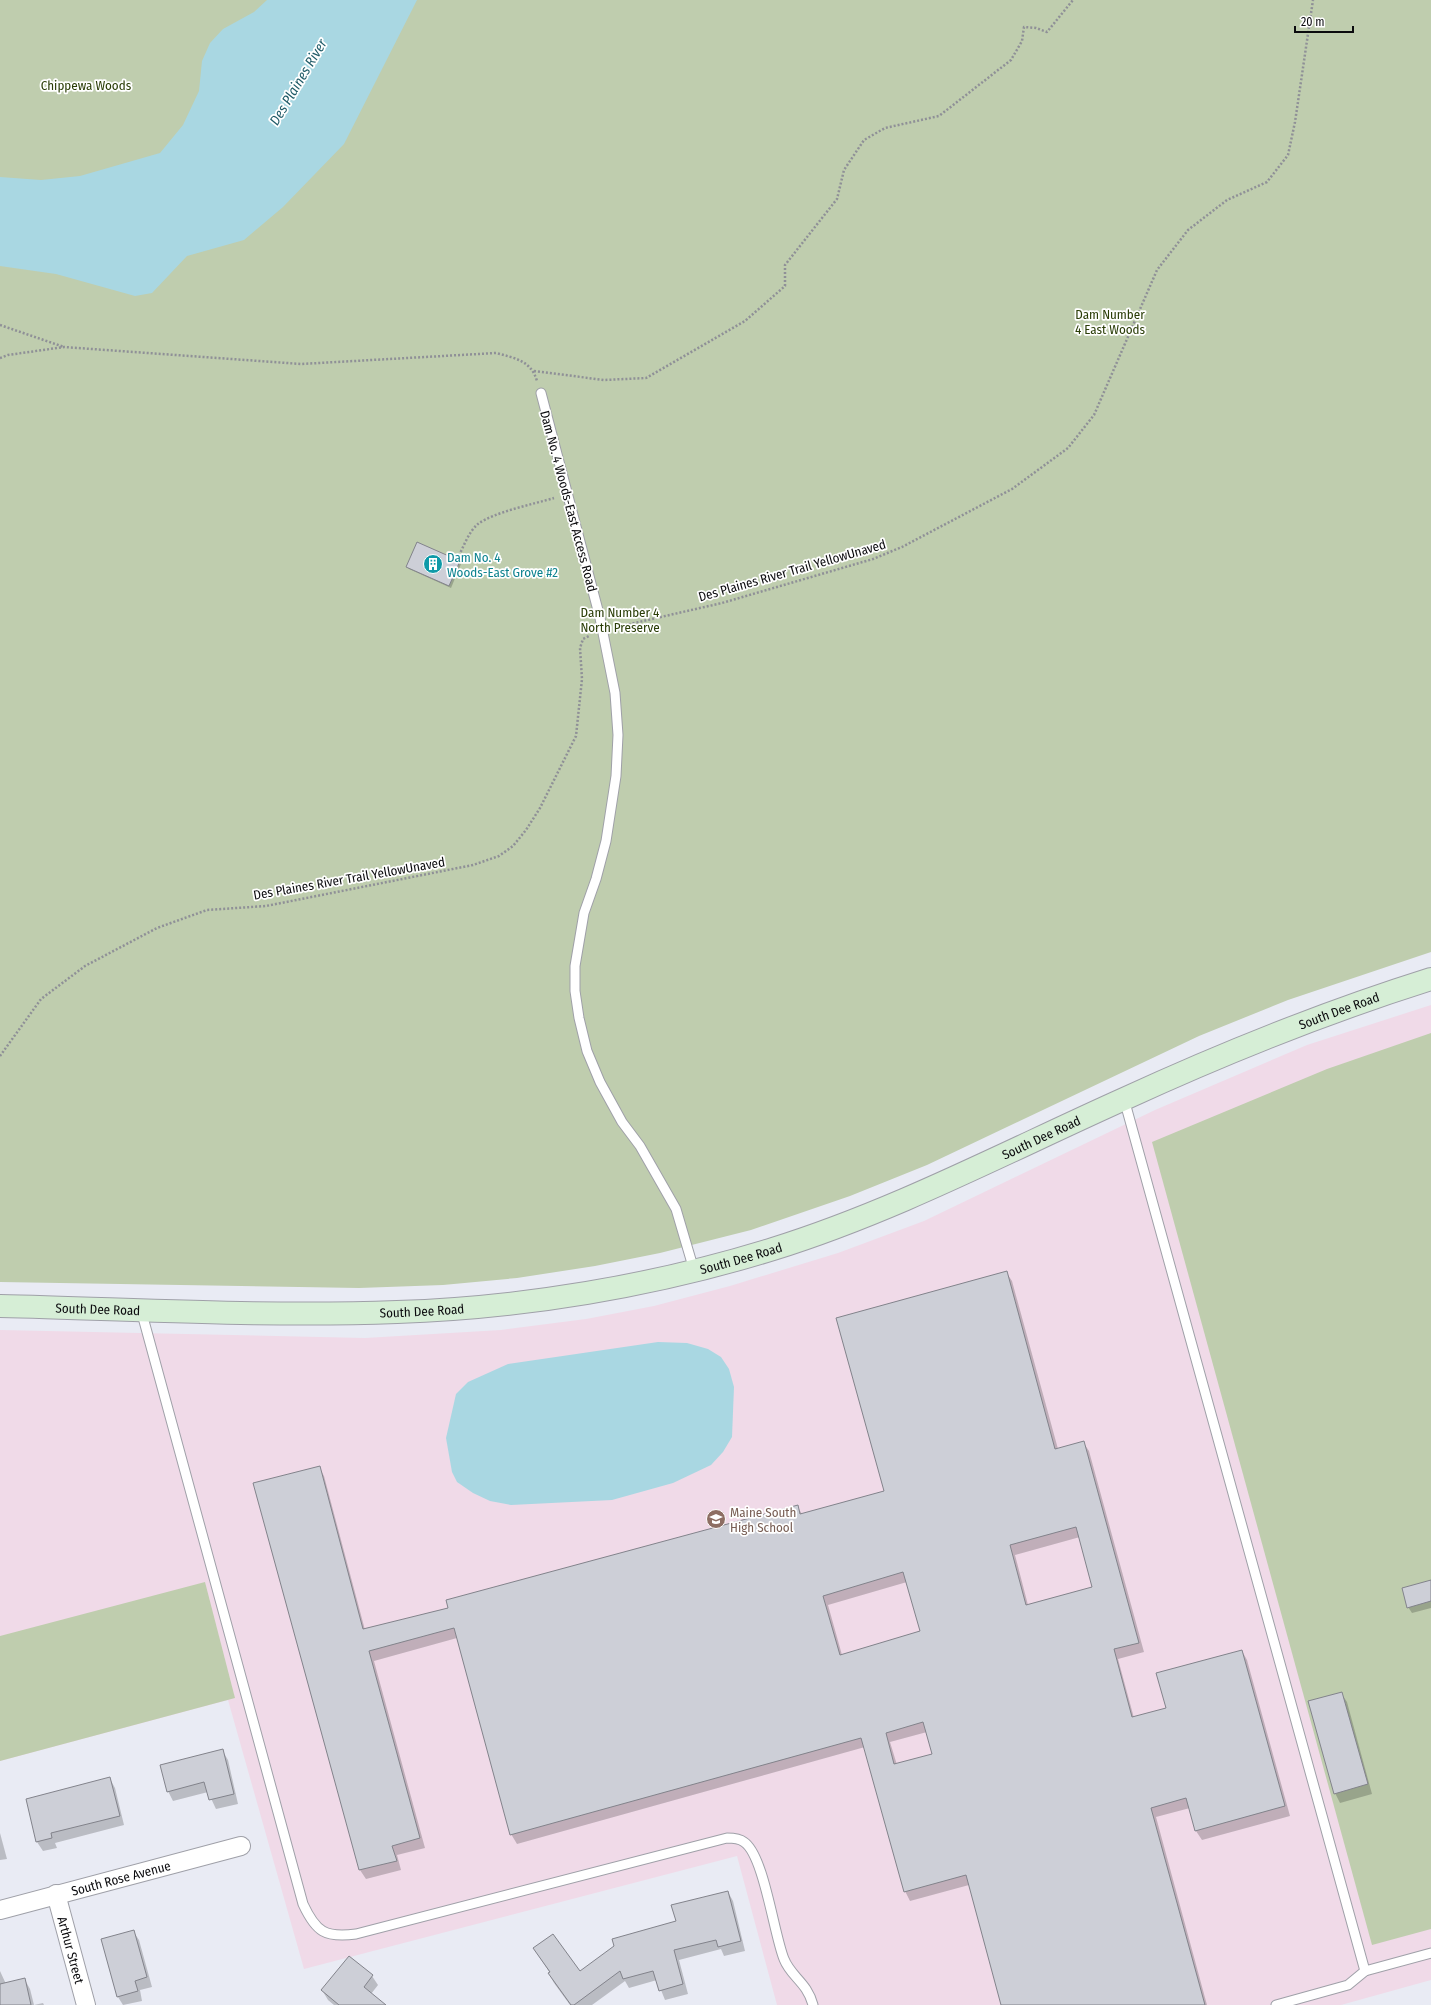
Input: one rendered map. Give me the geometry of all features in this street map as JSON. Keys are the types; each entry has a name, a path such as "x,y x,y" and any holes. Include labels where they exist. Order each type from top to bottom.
{"main road":[{"name":"South Dee Road","path":"0,1306 305,1314 399,1312 485,1306 598,1291 694,1270 773,1249 867,1217 925,1192 1124,1099 1249,1043 1356,1002 1431,979"}],"street":[{"name":"South Rose Avenue","path":"0,1910 241,1846"},
{"name":"Arthur Street","path":"56,1894 86,2005"}],"lane":[{"name":"Dam No. 4 Woods-East Access Road","path":"541,393 566,494 600,618 615,693 618,735 616,776 606,841 596,879 584,913 574,966 575,991 579,1018 588,1051 600,1082 622,1122 640,1146 676,1209 694,1270"},
{"path":"1124,1099 1365,1971"},
{"path":"141,1310 303,1904 310,1919 318,1929 328,1935 339,1936 356,1934 727,1838 736,1839 745,1842 757,1860 784,1959 807,1989 813,2005"},
{"path":"1276,2005 1348,1985 1365,1971 1431,1953"}],"path":[{"path":"0,358 8,355 64,347 301,364 496,353 519,359 534,371 604,380 646,378 745,320 785,286 785,265 837,199 844,170 864,140 885,128 939,116 1011,60 1022,41 1024,27 1036,28 1047,32 1073,0"},
{"name":"Des Plaines River Trail YellowUnaved","path":"614,628 728,601 873,560 902,547 1012,489 1068,448 1094,415 1157,270 1188,230 1227,200 1267,182 1288,155 1295,122 1313,0"},
{"path":"0,325 64,347"},
{"path":"534,371 541,393"},
{"path":"457,559 472,530 478,524 507,512 566,494"},
{"name":"Des Plaines River Trail YellowUnaved","path":"0,1056 41,999 85,966 157,928 207,910 266,906 473,866 499,856 513,846 526,830 576,736 582,679 580,648 583,639 594,634"}],"shaded area":[{"name":"Maine South High School","path":"1431,1005 1431,1980 1341,2005 777,2005 737,1856 304,1969 228,1700 0,1761 0,1330 365,1338 501,1330 586,1319 654,1306 730,1286 838,1253 924,1221 1155,1110 1307,1045"}],"green space":[{"name":"Dam Number 4 North Preserve","path":"0,0 1431,0 1431,952 1288,1000 1199,1036 927,1165 850,1196 751,1230 660,1253 595,1266 517,1278 443,1285 359,1288 0,1282"},
{"path":"1431,1033 1431,1929 1372,1945 1152,1142 1327,1069"},
{"path":"205,1582 235,1698 0,1761 0,1636"}],"water":[{"name":"Des Plaines River","path":"267,0 417,0 344,144 283,207 244,240 187,256 152,293 135,296 56,274 0,266 0,177 41,180 80,176 160,153 183,125 199,91 202,61 210,43 223,29 254,12"},
{"path":"658,1342 687,1343 708,1349 721,1357 729,1369 734,1387 732,1437 723,1452 711,1465 673,1483 612,1500 511,1505 490,1501 473,1493 457,1482 452,1472 446,1438 456,1394 468,1382 508,1364"}],"building":[{"name":"Dam No. 4 Woods-East Grove #2","path":"417,542 460,561 449,586 406,567"},
{"path":"1007,1271 1055,1449 1084,1441 1139,1643 1114,1649 1132,1717 1166,1708 1156,1673 1242,1650 1285,1806 1195,1831 1186,1798 1151,1808 1205,2005 1001,2005 966,1875 904,1892 861,1738 510,1835 454,1628 369,1651 420,1838 392,1846 397,1861 359,1870 253,1483 320,1466 363,1629 448,1608 446,1600 798,1505 800,1514 884,1491 836,1318","holes":["1076,1527 1092,1587 1026,1605 1010,1545","903,1572 920,1631 840,1655 823,1596","923,1722 932,1754 894,1764 886,1733"]},
{"path":"1431,1580 1431,1601 1407,1608 1402,1588"},
{"path":"1342,1692 1368,1784 1334,1794 1308,1701"},
{"path":"223,1749 234,1794 209,1800 204,1782 167,1792 160,1765"},
{"path":"110,1777 120,1816 51,1833 52,1838 36,1842 26,1799"},
{"path":"728,1891 741,1941 718,1947 716,1940 674,1950 683,1984 659,1991 653,1971 623,1979 620,1971 574,2005 571,2005 548,1973 550,1972 533,1948 553,1934 580,1971 614,1946 612,1939 676,1921 671,1905"},
{"path":"134,1930 147,1977 135,1981 138,1991 117,1997 101,1939"},
{"path":"349,1956 373,1975 364,1987 386,2005 339,2005 321,1990"},
{"path":"25,1978 31,2005 0,2005 0,1984"}],"place":[{"name":"Dam No. 4 Woods-East Grove #2","path":"433,564"},
{"name":"Maine South High School","path":"716,1519"}],"park label":[{"name":"Chippewa Woods","path":"86,85"},
{"name":"Dam Number 4 East Woods","path":"1110,322"}]}
